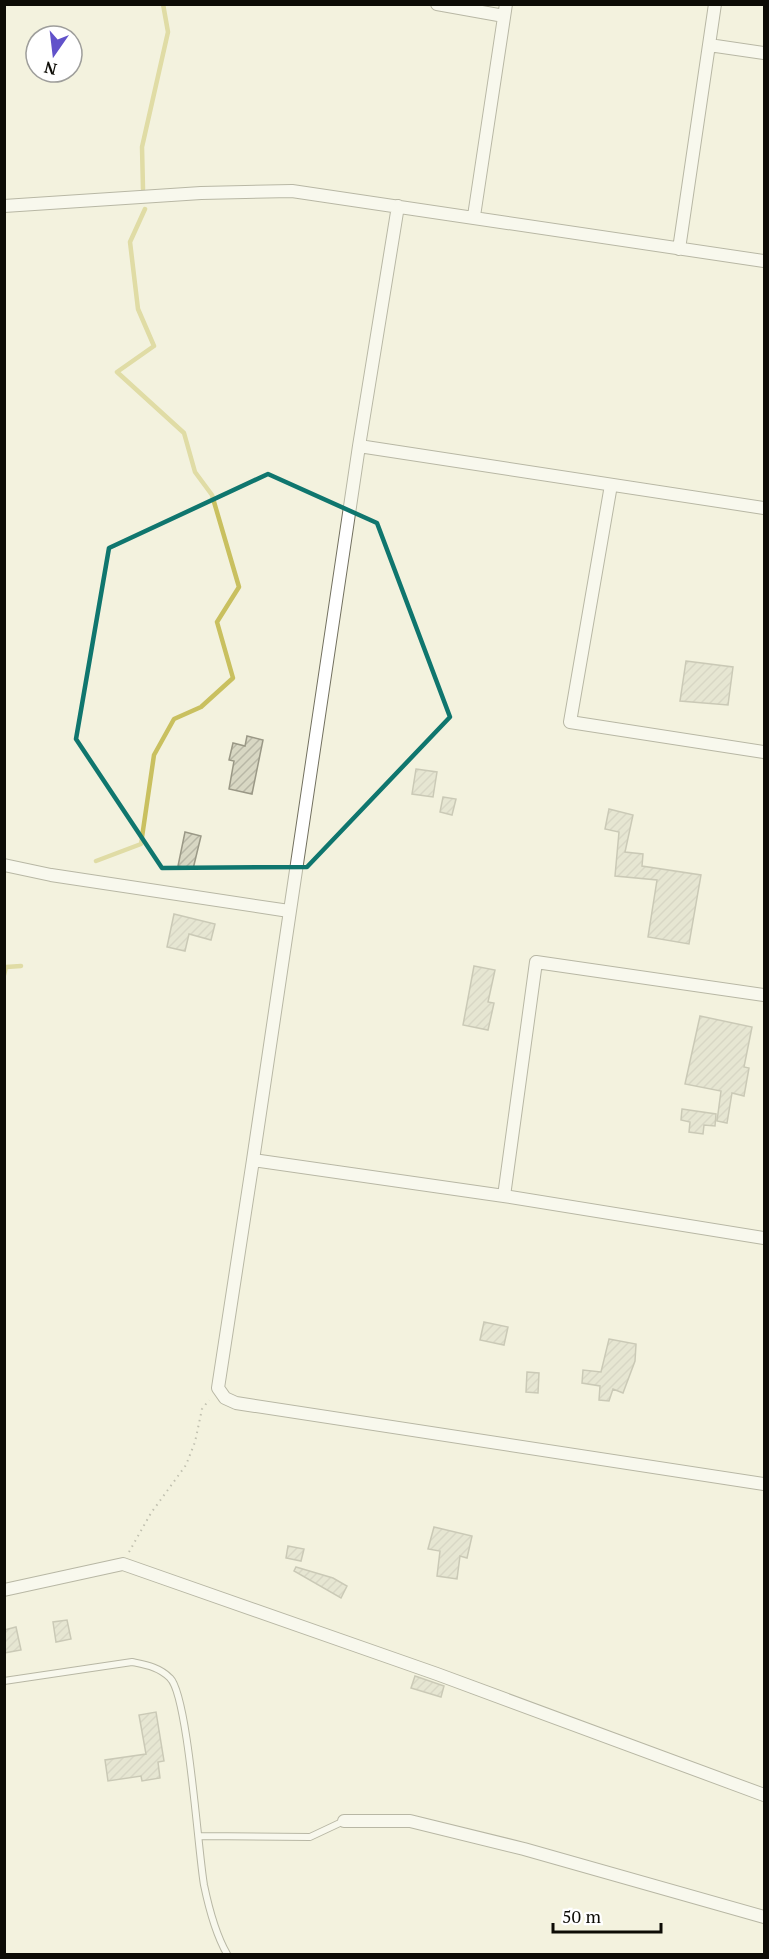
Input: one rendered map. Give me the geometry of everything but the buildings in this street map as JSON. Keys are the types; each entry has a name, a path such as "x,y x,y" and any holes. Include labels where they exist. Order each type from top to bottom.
{"street":[{"path":"437,4 505,10 474,216"},
{"path":"679,249 715,4"},
{"path":"709,45 765,53"},
{"path":"4,206 201,193 292,191 474,216 765,261"},
{"path":"398,206 359,446 218,1388 225,1398 236,1403 765,1484"},
{"path":"359,446 765,508"},
{"path":"611,485 570,722 765,752"},
{"path":"4,865 51,875 289,911"},
{"path":"504,1196 537,962 765,995"},
{"path":"253,1161 504,1196 765,1238"},
{"path":"4,1590 123,1564 437,1674 765,1795"},
{"path":"344,1821 410,1821 535,1852 765,1917"}],"lane":[{"path":"4,1681 132,1662 152,1666 171,1679 179,1698 184,1728 204,1883 211,1917 226,1954"},
{"path":"199,1836 310,1837 344,1821"}],"path":[{"path":"123,1564 151,1513 186,1465 195,1442 202,1410 218,1388"}],"highlighted area":[{"path":"268,474 377,523 450,717 307,867 162,868 76,739 109,548"}],"waterway":[{"path":"143,189 142,147 168,32 163,4"},
{"path":"96,861 141,844 154,755 174,719 201,707 233,678 217,622 239,587 212,495 195,472 184,433 117,372 154,346 138,309 130,242 145,209"},
{"path":"4,975 6,967 21,966"}]}
